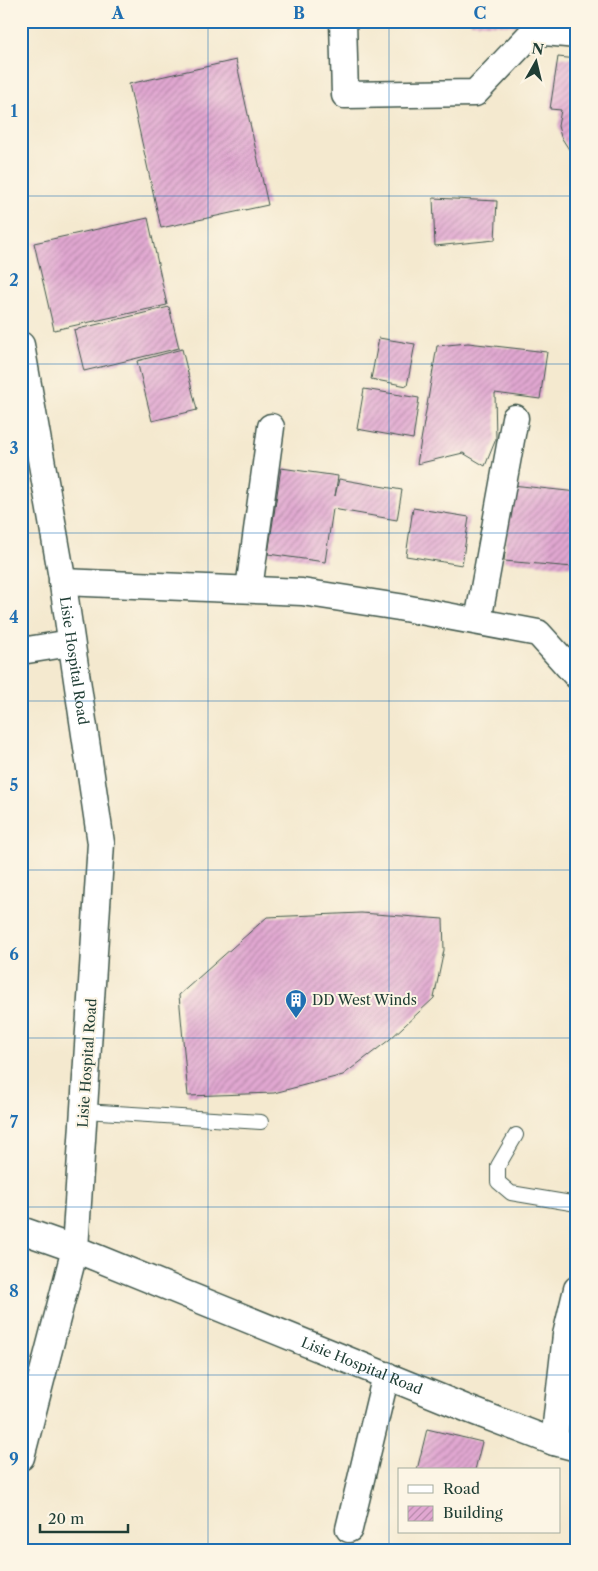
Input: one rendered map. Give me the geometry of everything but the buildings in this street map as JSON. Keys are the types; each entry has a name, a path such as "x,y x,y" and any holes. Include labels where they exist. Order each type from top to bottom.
{"street":[{"path":"343,21 346,95 475,93 534,31 577,35"},
{"name":"Lisie Hospital Road","path":"21,345 62,582 101,843 75,1249 565,1445"},
{"path":"478,621 515,418"},
{"path":"250,589 271,427"},
{"path":"62,582 302,592 478,621 538,633 577,676"},
{"path":"21,651 71,643"},
{"path":"21,1230 75,1249 21,1457"},
{"path":"565,1445 566,1335 577,1289"},
{"path":"349,1529 386,1375"}],"lane":[{"path":"84,1110 261,1122"},
{"path":"516,1135 498,1166 498,1182 510,1193 577,1204"}],"shaded area":[{"path":"21,546 28,581 28,623 21,623"}],"place":[{"name":"DD West Winds","path":"296,1019"}]}
